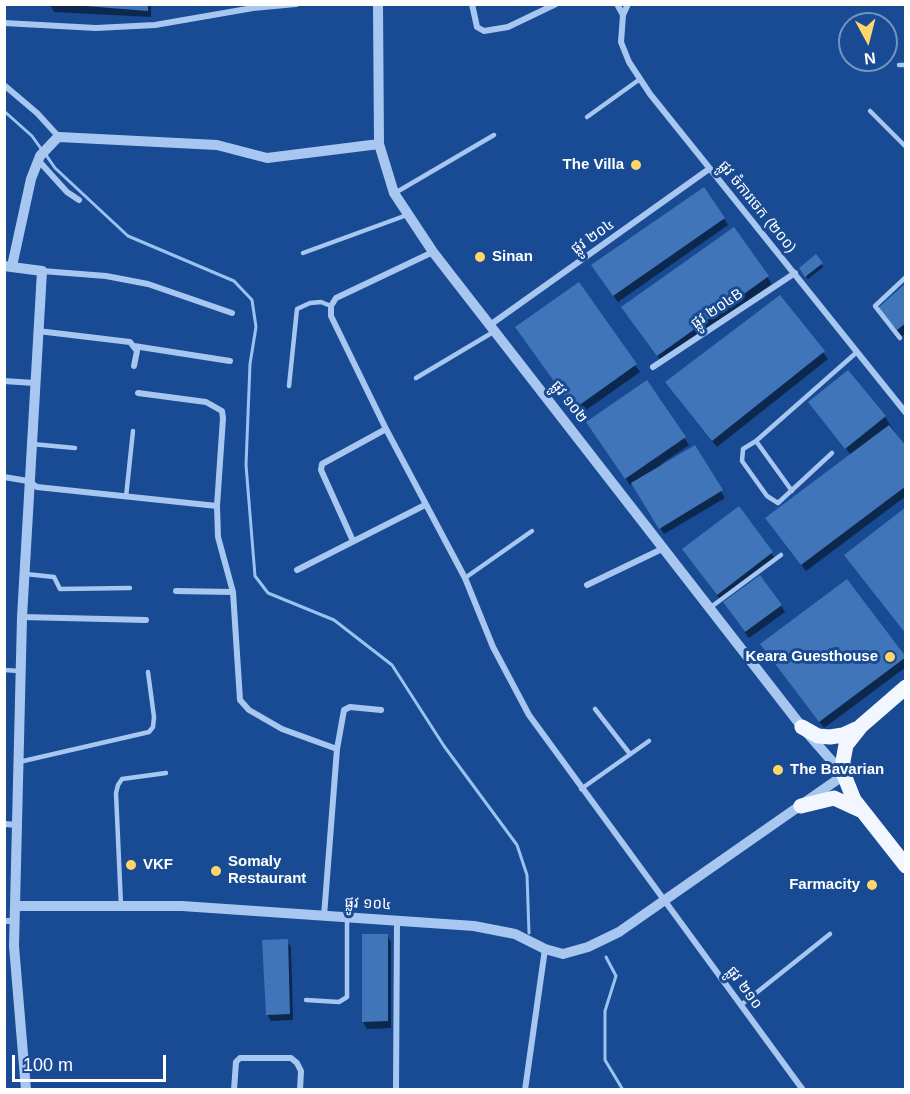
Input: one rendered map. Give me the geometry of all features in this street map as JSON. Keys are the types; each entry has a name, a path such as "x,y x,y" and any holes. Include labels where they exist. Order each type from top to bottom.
{"main road":[{"path":"906,687 861,726 846,745 844,775 854,800 906,866"},
{"path":"802,727 818,736 830,737 843,735 861,726"},
{"path":"801,806 834,798 846,801 862,811"}],"street":[{"path":"4,23 96,28 155,25 253,8 296,4"},
{"name":"ផ្លូវ ១០២","path":"378,4 379,144 394,194 433,252 802,727 844,775"},
{"path":"472,4 477,27 484,31 508,27 556,4"},
{"path":"617,4 623,15"},
{"name":"ផ្លូវ ចំការចេក (២០០)","path":"628,4 623,15 621,42 640,79 709,169 906,413"},
{"path":"4,85 57,138 217,146 267,158 379,144"},
{"path":"57,138 39,158 8,266 106,276 148,285 232,313"},
{"path":"39,158 67,192 80,200"},
{"name":"ផ្លូវ ២០៤","path":"493,328 709,169"},
{"path":"331,306 336,298 433,252"},
{"path":"26,1089 10,921 15,906 23,574 42,271"},
{"name":"ផ្លូវ ២០៤B","path":"653,367 795,273"},
{"name":"ផ្លូវ ២១០","path":"331,306 330,316 425,505 465,578 493,646 529,715 802,1089"},
{"path":"38,331 130,342 137,351 134,366"},
{"path":"134,346 230,361"},
{"path":"4,381 34,383"},
{"path":"138,393 206,402 222,411 217,506 220,552 233,592 240,700 244,706 282,729 337,749"},
{"path":"353,541 321,470 322,464 386,429"},
{"path":"4,477 28,481 38,487 217,506"},
{"path":"297,570 425,505"},
{"path":"587,585 664,548"},
{"path":"176,591 233,592"},
{"path":"22,617 146,620"},
{"path":"324,917 337,749 344,710 350,707 381,710"},
{"name":"ផ្លូវ ១០៤","path":"15,906 182,906 474,926 515,934 545,950 563,954 588,947 619,932 844,775"},
{"path":"4,824 18,825"},
{"path":"396,1089 397,921"},
{"path":"525,1089 545,950"},
{"path":"234,1089 236,1062 240,1058 291,1058 301,1071 300,1089"}],"lane":[{"path":"898,64 906,65"},
{"path":"587,117 640,79"},
{"path":"870,111 906,147"},
{"path":"394,194 494,135"},
{"path":"303,253 407,215"},
{"path":"900,338 875,306 906,277"},
{"path":"289,386 297,309 310,303 321,302 331,306"},
{"path":"416,378 493,328"},
{"path":"832,453 778,503 772,501 742,461 743,449 756,441 857,352"},
{"path":"126,497 132,431"},
{"path":"756,441 792,491"},
{"path":"30,444 75,448"},
{"path":"465,578 532,531"},
{"path":"710,607 781,555"},
{"path":"23,574 54,577 60,589 130,588"},
{"path":"4,670 20,671"},
{"path":"19,762 149,732 153,727 154,717 148,672"},
{"path":"595,709 630,754"},
{"path":"581,789 649,741"},
{"path":"121,906 116,793 118,785 122,779 166,772"},
{"path":"306,1000 339,1002 347,997 347,918"},
{"path":"741,1005 830,934"}],"building":[{"path":"60,4 148,4 148,11"},
{"path":"704,187 725,218 613,296 591,265"},
{"path":"734,227 769,276 657,356 621,307"},
{"path":"816,254 823,263 805,277 799,268"},
{"path":"579,282 637,364 574,409 515,327"},
{"path":"906,283 906,323 897,330 878,308"},
{"path":"780,295 825,351 712,441 665,382"},
{"path":"848,370 886,416 845,449 808,402"},
{"path":"647,380 686,437 625,479 586,422"},
{"path":"889,425 906,446 906,486 801,565 765,518"},
{"path":"695,445 723,490 659,529 631,483"},
{"path":"739,506 773,552 717,595 682,549"},
{"path":"906,507 906,634 844,555"},
{"path":"760,575 782,605 745,632 723,602"},
{"path":"847,579 906,657 819,722 760,644"},
{"path":"362,934 388,934 388,1021 362,1022"},
{"path":"288,939 290,1014 266,1015 262,940"}],"waterway":[{"path":"4,111 32,136 42,150"},
{"path":"46,155 55,168 128,236 234,281 252,300 256,327 250,364 246,465 255,576 268,593 334,620 392,665 444,746 517,845 527,875 529,933"},
{"path":"606,957 616,976 605,1011 605,1060 623,1090"}],"place":[{"name":"The Villa","path":"636,165"},
{"name":"Sinan","path":"480,257"},
{"name":"Keara Guesthouse","path":"890,657"},
{"name":"The Bavarian","path":"778,770"},
{"name":"VKF","path":"131,865"},
{"name":"Somaly Restaurant","path":"216,871"},
{"name":"Farmacity","path":"872,885"}]}
